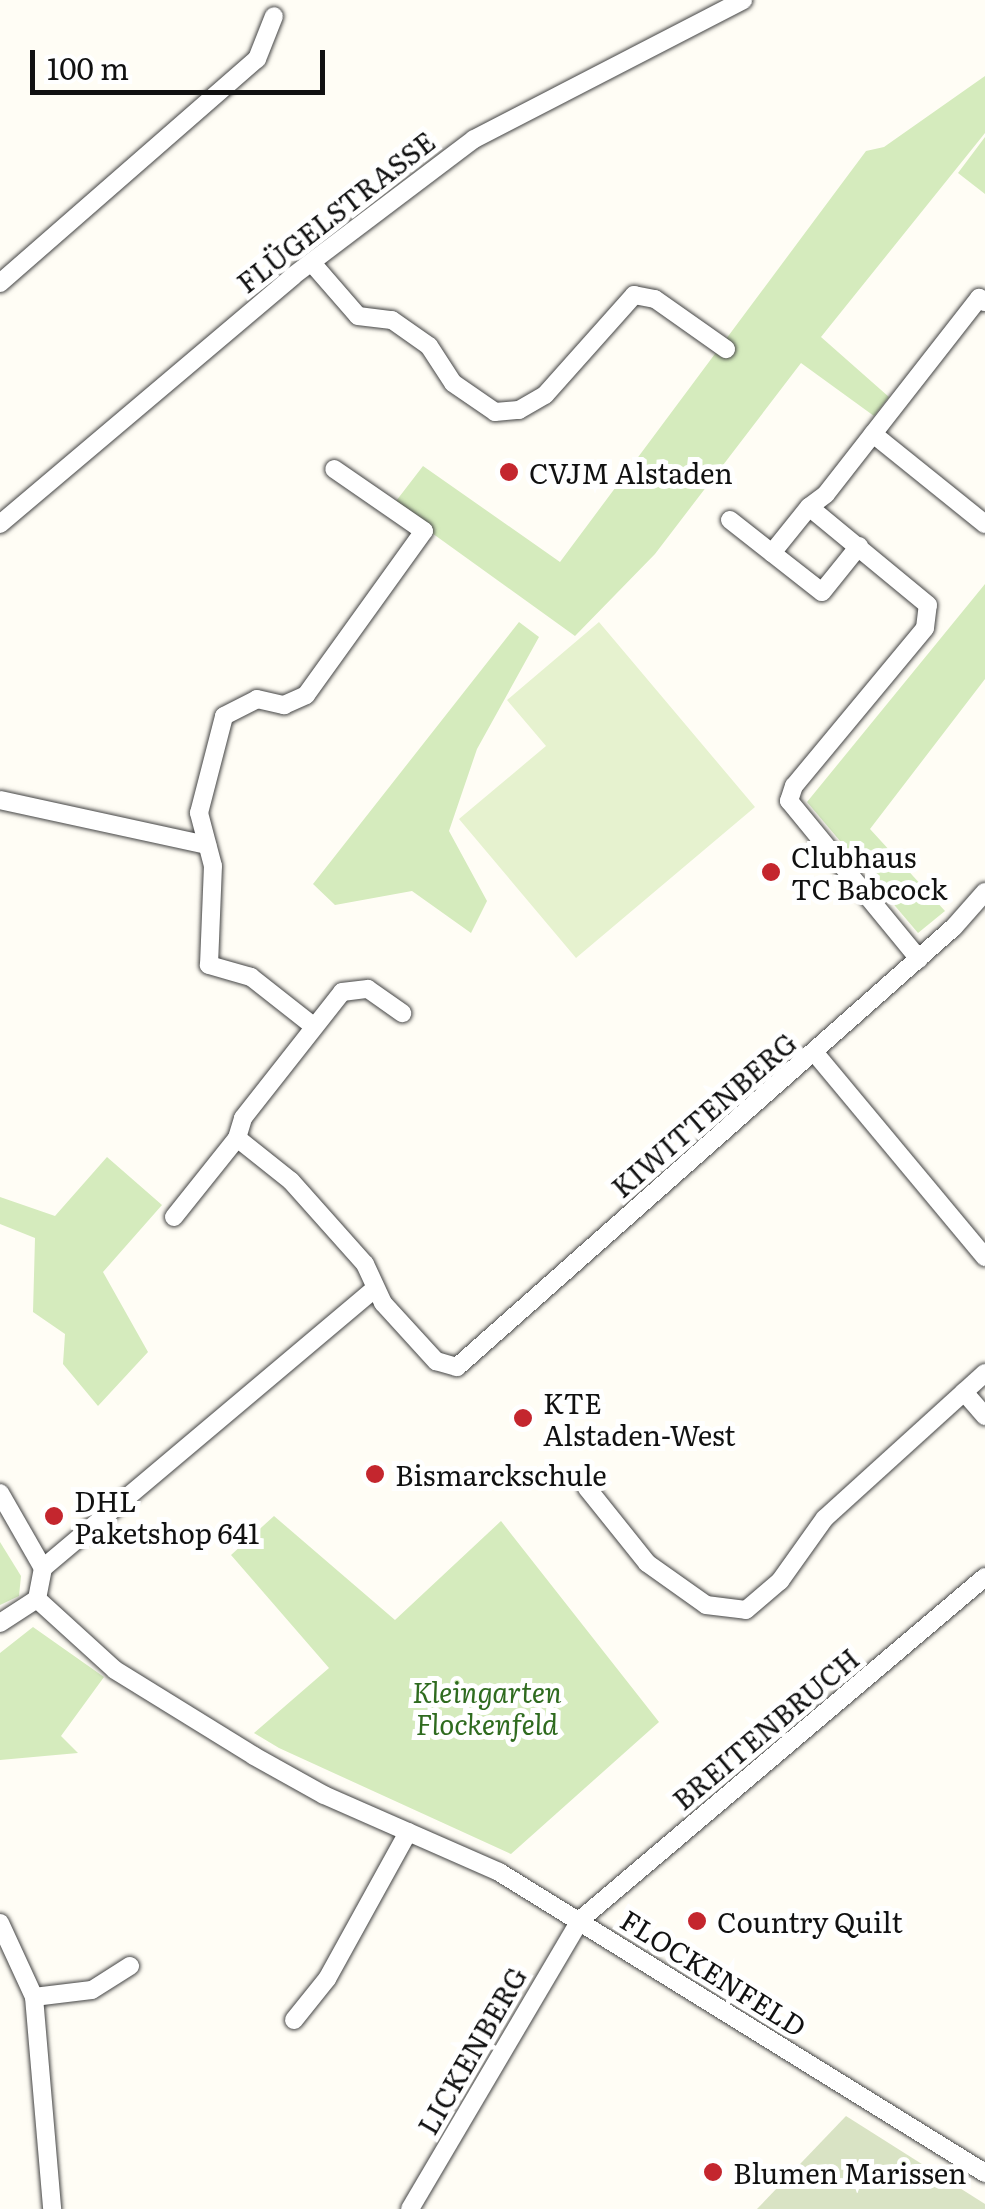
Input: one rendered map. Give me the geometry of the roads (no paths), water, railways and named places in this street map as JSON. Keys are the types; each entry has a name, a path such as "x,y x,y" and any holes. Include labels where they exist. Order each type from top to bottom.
{"street":[{"name":"FLÜGELSTRASSE","path":"0,524 312,263 484,133 743,0"},
{"path":"0,284 257,60 274,16"},
{"path":"312,263 358,316 392,320 428,346 453,383 495,412 519,410 546,394 634,295 656,300 726,350"},
{"path":"772,554 983,297"},
{"path":"873,434 985,524"},
{"path":"312,1025 252,977 209,965 213,866 200,813 224,716 257,699 284,705 306,695 424,531 334,469"},
{"path":"809,507 923,598 929,621 794,786 789,801 919,958"},
{"path":"730,520 822,592 859,546"},
{"path":"0,800 207,845"},
{"name":"KIWITTENBERG","path":"374,1289 450,1370 814,1052 919,958 985,892"},
{"path":"174,1216 237,1138 243,1118 312,1025 350,988 373,992 402,1013"},
{"path":"814,1052 985,1257"},
{"path":"0,1623 37,1599 43,1568 374,1289 365,1264 291,1181 237,1138"},
{"path":"587,1488 647,1563 706,1605 746,1610 772,1590 825,1518 985,1373"},
{"path":"964,1392 985,1416"},
{"path":"0,1492 43,1568"},
{"name":"BREITENBRUCH","path":"580,1920 985,1578"},
{"name":"FLOCKENFELD","path":"37,1599 115,1670 296,1781 500,1872 985,2172"},
{"path":"294,2020 327,1980 408,1832"},
{"name":"LICKENBERG","path":"410,2209 580,1920"},
{"path":"0,1923 34,1998 52,2209"},
{"path":"34,1998 92,1990 130,1966"}],"place":[{"name":"CVJM Alstaden","path":"509,472"},
{"name":"Clubhaus TC Babcock","path":"771,872"},
{"name":"KTE Alstaden-West","path":"523,1418"},
{"name":"Bismarckschule","path":"375,1474"},
{"name":"DHL Paketshop 641","path":"54,1516"},
{"name":"Country Quilt","path":"697,1921"},
{"name":"Blumen Marissen","path":"713,2172"}],"park label":[{"name":"Kleingarten Flockenfeld","path":"487,1707"}]}
